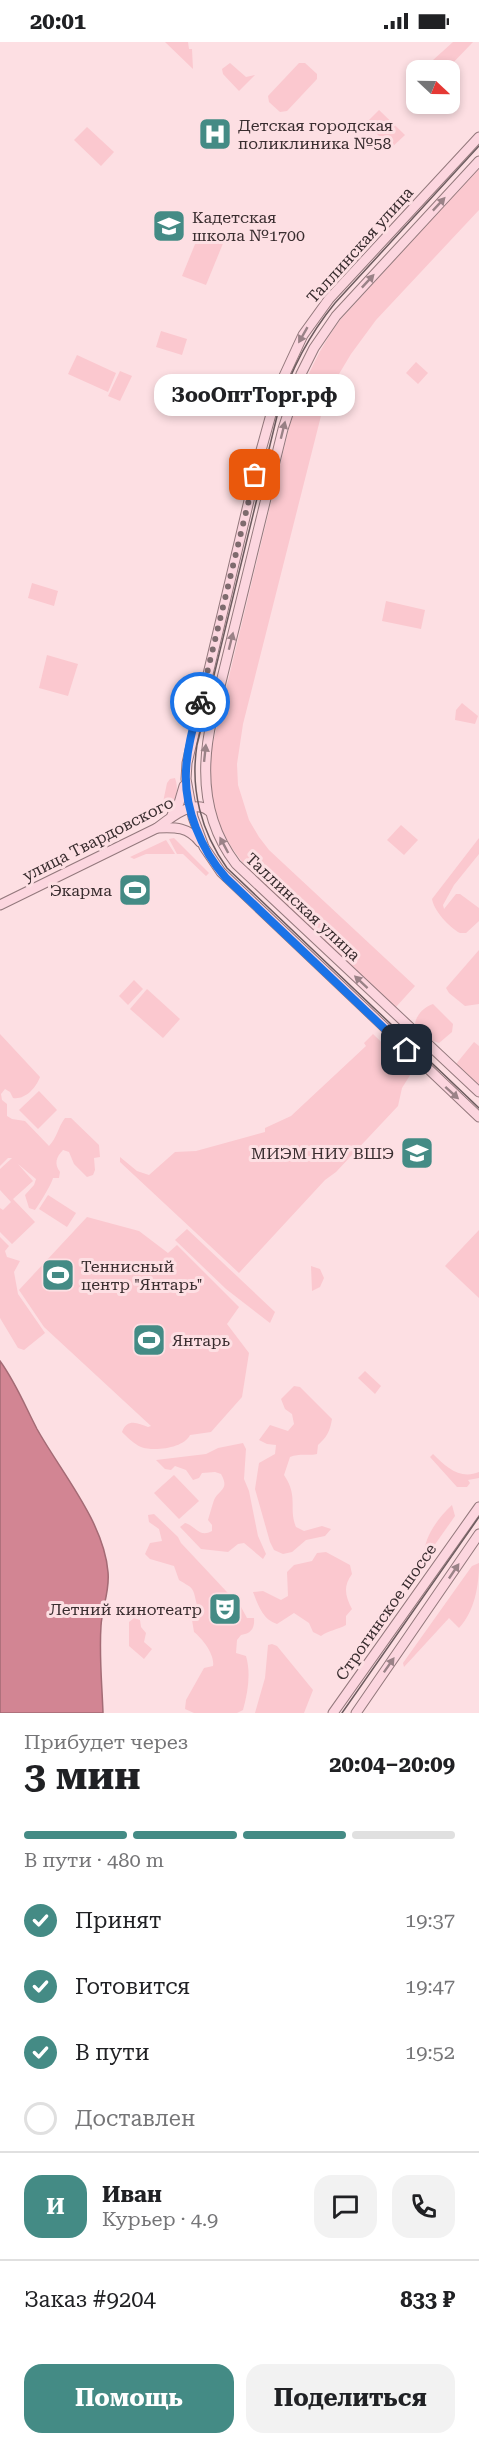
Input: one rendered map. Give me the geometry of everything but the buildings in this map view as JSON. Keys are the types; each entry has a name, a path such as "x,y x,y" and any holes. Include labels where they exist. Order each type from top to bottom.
{"main road":[{"name":"Таллинская улица","path":"479,137 329,299 303,335 285,371 260,454 201,694 188,754 186,779 190,808 204,847 226,878 479,1117"},
{"name":"Таллинская улица","path":"479,161 342,309 318,341 301,374 283,429 207,740 204,781 210,811 221,841 239,869 479,1092"},
{"path":"171,817 180,801 186,779"},
{"name":"улица Твардовского","path":"0,905 157,828 171,817 190,808 201,806 210,811"},
{"path":"157,828 176,827 186,830 204,847"},
{"name":"Строгинское шоссе","path":"333,1713 479,1507"},
{"name":"Строгинское шоссе","path":"356,1713 478,1536"}],"shaded area":[{"path":"165,42 188,42 189,49 192,49 193,69"},
{"path":"453,42 473,42 456,60 433,60"},
{"path":"230,63 246,77 255,75 239,91 223,74 222,69"},
{"path":"299,63 305,63 317,74 317,79 287,111 280,112 269,102 268,96"},
{"path":"379,110 405,135 391,148 366,123"},
{"path":"87,127 114,152 101,166 74,140"},
{"path":"479,168 479,210 376,320 351,354 324,404 243,724 237,764 238,785 249,820 269,850 415,986 396,1007 262,883 232,848 221,828 214,806 211,751 289,428 310,371 340,320"},
{"path":"200,232 224,241 206,285 182,276"},
{"path":"161,331 187,339 182,355 156,347"},
{"path":"77,355 116,373 108,392 68,374"},
{"path":"416,362 428,373 418,384 406,373"},
{"path":"120,371 132,376 120,401 108,396"},
{"path":"32,583 58,591 54,606 28,598"},
{"path":"386,601 425,610 421,629 382,621"},
{"path":"47,655 78,664 68,696 39,688"},
{"path":"462,703 478,716 475,724 455,720 456,710"},
{"path":"175,778 177,791 175,799 166,808 162,807 167,783 170,779"},
{"path":"401,825 418,840 404,855 387,840"},
{"path":"174,838 209,873 206,876 183,854 177,854 169,839"},
{"path":"479,838 479,854 454,885 443,905 444,909 456,894 460,894 479,908 479,921 466,933 460,933 443,919 432,899"},
{"path":"166,840 175,854 146,854 134,859 130,857"},
{"path":"479,950 479,1004 465,1006 446,988"},
{"path":"134,980 143,989 128,1005 119,996"},
{"path":"147,989 180,1019 163,1038 130,1009"},
{"path":"433,1004 453,1024 452,1032 439,1043 430,1040 415,1024 421,1012"},
{"path":"0,1034 40,1077 33,1089 22,1097 13,1098 5,1089 1,1094 2,1100 7,1104 7,1116 25,1121 49,1146 65,1118 71,1118 99,1145 100,1157 94,1158 95,1170 93,1175 87,1177 74,1164 69,1152 63,1150 57,1161 59,1178 53,1178 35,1210 29,1208 25,1195 36,1179 18,1164 33,1181 13,1199 35,1222 12,1244 0,1232 0,1208 3,1210 11,1202 0,1190 0,1169 12,1158 8,1158 0,1166"},
{"path":"373,1034 412,1072 402,1088 398,1106 336,1172 325,1180 239,1273 120,1162 120,1157 137,1171 149,1175 175,1152 196,1151 265,1132 265,1128 291,1116 366,1046 364,1043"},
{"path":"474,1042 479,1046 479,1085 456,1064"},
{"path":"39,1091 57,1110 38,1129 19,1110"},
{"path":"48,1195 76,1213 67,1227 39,1209"},
{"name":"Янтарь","path":"87,1217 139,1231 168,1253 177,1245 239,1307 227,1324 249,1353 242,1397 211,1432 190,1435 182,1443 161,1449 141,1447 133,1442 122,1432 127,1425 133,1423 151,1426 44,1327 19,1290"},
{"path":"187,1229 275,1312 270,1323 226,1289 175,1240"},
{"path":"479,1230 479,1298 445,1266"},
{"path":"0,1237 9,1246 5,1251 7,1257 20,1261 14,1272 18,1294 45,1333 24,1350 18,1348 0,1318"},
{"path":"311,1266 320,1269 324,1278 320,1287 312,1291"},
{"path":"0,1361 16,1386 37,1429 90,1516 105,1553 108,1579 100,1637 103,1713 0,1713"},
{"path":"365,1371 381,1386 375,1394 358,1378"},
{"path":"294,1386 300,1387 332,1419 328,1434 318,1445 317,1454 290,1457 284,1475 291,1490 294,1520 296,1527 304,1531 322,1526 331,1529 325,1536 306,1540 292,1552 283,1554 274,1550 270,1542 255,1489 259,1463 275,1454 276,1445 259,1440 270,1425 288,1431 294,1424 292,1414 285,1409 281,1399"},
{"path":"243,1443 246,1449 244,1479 249,1491 258,1536 266,1554 263,1559 244,1543 238,1544 228,1552 201,1549 180,1527 185,1523 204,1533 212,1531 212,1525 208,1520 214,1500 224,1486 221,1474 202,1473 199,1478 193,1480 186,1470 175,1466 171,1470 165,1469 156,1460 206,1454 218,1448"},
{"path":"433,1454 454,1471 466,1474 479,1472 479,1478 468,1480 470,1483 467,1487 457,1487 430,1457"},
{"path":"174,1475 199,1501 179,1519 154,1493"},
{"path":"452,1505 455,1516 424,1560 428,1537 441,1516"},
{"path":"154,1514 178,1537 241,1607 247,1618 254,1618 252,1630 241,1635 237,1640 236,1653 246,1656 249,1676 243,1710 237,1713 194,1713 185,1709 186,1700 204,1668 213,1666 213,1662 208,1648 194,1632 192,1620 199,1609 192,1589 179,1580 174,1566 150,1559 145,1554 150,1543 162,1541 159,1529 149,1522 148,1515"},
{"path":"326,1552 350,1565 352,1574 346,1591 352,1609 346,1616 346,1625 321,1636 313,1632 309,1623 294,1613 277,1624 268,1619 253,1592 263,1591 281,1600 288,1596 287,1572 294,1565 312,1561 317,1553"},
{"path":"479,1563 475,1597 469,1614 459,1628 449,1618 404,1667 403,1663 472,1566"},
{"path":"134,1618 140,1620 141,1627 146,1633 144,1642 152,1649 144,1659 129,1646 129,1622"},
{"path":"268,1645 277,1646 313,1690 304,1713 255,1713 265,1678"}],"tram line":[{"path":"479,146 335,303 317,327 295,366 279,408 195,761 197,794 204,825 227,868 479,1108"},
{"path":"342,1713 479,1517"}],"way so far":[{"path":"200,702 255,475"}],"place":[{"name":"Детская городская поликлиника №58","path":"215,134"},
{"name":"Кадетская школа №1700","path":"169,226"},
{"name":"ЗооОптТорг.рф","path":"255,475"},
{"name":"Экарма","path":"135,890"},
{"name":"МИЭМ НИУ ВШЭ","path":"417,1153"},
{"name":"Теннисный центр \"Янтарь\"","path":"58,1275"},
{"name":"Янтарь","path":"149,1340"},
{"name":"Летний кинотеатр","path":"225,1609"}],"route":[{"path":"200,702 190,741 186,779 191,811 204,847 226,878 407,1050"}]}
